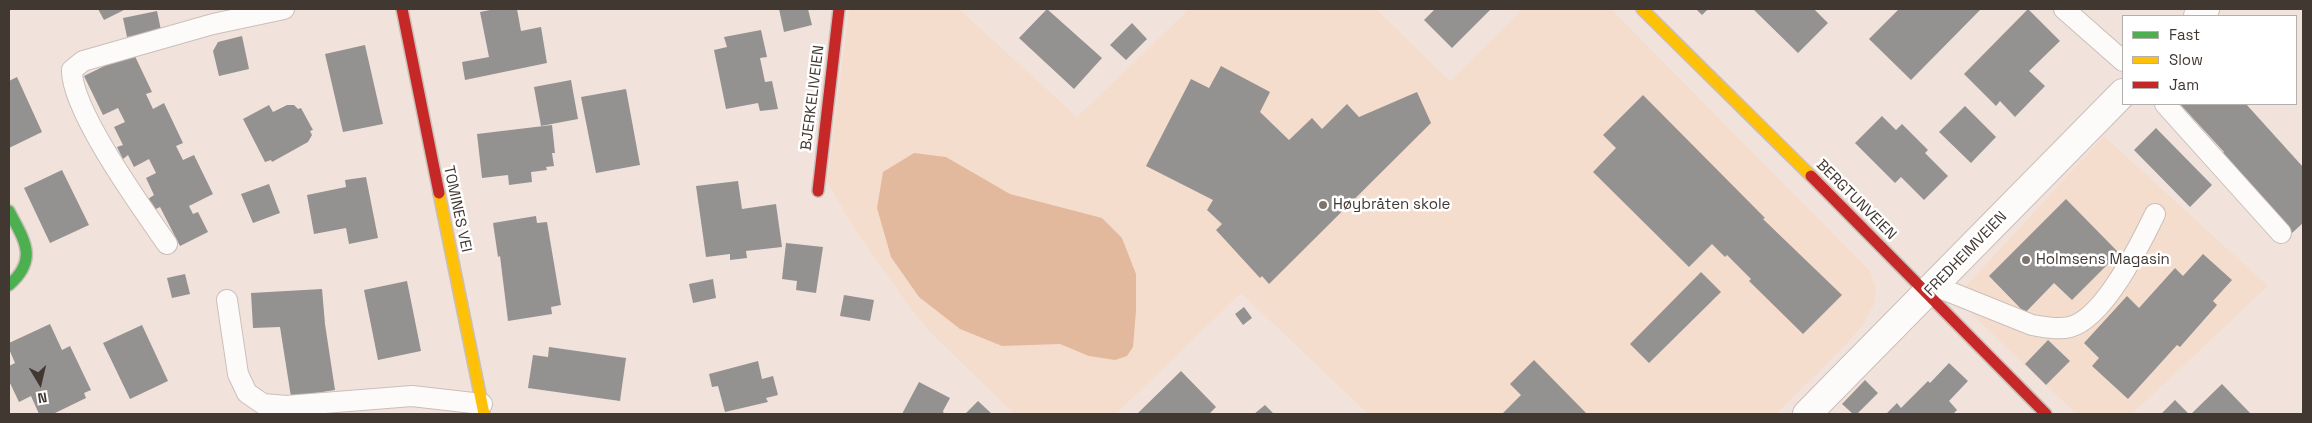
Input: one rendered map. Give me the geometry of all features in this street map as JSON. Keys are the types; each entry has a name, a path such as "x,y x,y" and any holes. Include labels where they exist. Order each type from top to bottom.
{"street":[{"name":"TOMINES VEI","path":"402,9 483,409"},
{"name":"BJERKELIVEIEN","path":"818,191 839,9"},
{"name":"BERGTUNVEIEN","path":"1642,9 1931,289 2046,414"},
{"name":"FREDHEIMVEIEN","path":"1807,414 2122,94"},
{"path":"9,211 27,249 28,259 26,268 9,285"}],"lane":[{"path":"166,244 97,136 73,86 72,70 83,61 214,24 284,9"},
{"path":"2064,9 2122,61"},
{"path":"2165,105 2281,233"},
{"path":"1931,289 2032,324 2048,327 2070,327 2080,323 2088,316 2113,288 2134,257 2155,214"},
{"path":"226,300 238,374 247,393 263,404 286,406 412,396 483,409"}],"shaded area":[{"name":"Høybråten skole","path":"849,9 959,9 1077,117 1189,9 1376,9 1450,81 1523,9 1611,9 1870,271 1876,289 1874,304 1863,325 1851,339 1776,414 1368,414 1241,293 1116,414 1014,414 928,330 908,305 854,228 827,182"},
{"path":"2104,136 2268,286 2132,414 2076,414 1955,298"},
{"path":"914,153 946,157 1010,194 1102,218 1122,238 1136,274 1136,311 1133,347 1127,356 1115,360 1089,356 1060,344 1002,346 960,329 919,297 891,257 877,208 883,172"}],"building":[{"path":"98,9 126,9 104,20"},
{"path":"495,9 517,9 521,31 541,27 547,63 465,80 462,62 489,57 480,12"},
{"path":"779,9 808,9 812,25 784,32"},
{"path":"1047,9 1102,58 1074,89 1019,38"},
{"path":"1435,9 1491,9 1452,48 1424,20"},
{"path":"1696,9 1708,9 1702,15"},
{"path":"1753,9 1814,9 1828,23 1798,53"},
{"path":"1899,9 1981,9 1911,80 1869,39"},
{"path":"2028,9 2060,41 2029,71 2045,86 2015,117 2000,101 1996,106 1964,74"},
{"path":"157,11 161,30 127,37 123,18"},
{"path":"1132,23 1147,39 1126,60 1110,45"},
{"path":"761,30 767,57 760,58 765,82 772,81 778,109 760,111 758,103 726,109 714,50 727,47 724,37"},
{"path":"242,36 249,69 219,76 213,51 218,42"},
{"path":"365,45 383,124 343,132 325,54"},
{"path":"133,52 152,92 146,94 153,109 164,103 183,143 176,146 183,160 194,155 213,194 189,206 193,214 198,212 208,232 180,246 160,207 154,210 148,199 154,195 146,178 156,173 149,159 134,167 128,155 123,159 117,147 123,145 114,127 125,122 118,108 103,115 84,76"},
{"path":"1221,66 1270,92 1260,112 1289,140 1312,118 1322,129 1347,104 1359,117 1417,92 1431,123 1269,284 1262,276 1260,278 1216,230 1222,224 1207,210 1213,200 1146,166 1191,79 1209,88"},
{"path":"17,77 42,132 9,148 9,81"},
{"path":"571,80 578,119 541,126 534,87"},
{"path":"626,89 640,165 596,173 581,97"},
{"path":"1643,95 1765,218 1763,219 1842,295 1803,334 1749,281 1751,279 1727,255 1725,257 1712,244 1689,267 1593,172 1616,148 1603,135"},
{"path":"269,105 273,112 287,105 294,105 298,109 301,108 313,130 310,131 312,135 308,142 272,162 271,160 265,162 243,119"},
{"path":"2181,105 2247,105 2303,167 2303,223 2292,233 2221,155 2224,152"},
{"path":"1965,106 1996,137 1971,163 1939,132"},
{"path":"1882,116 1896,130 1902,124 1928,150 1925,153 1948,176 1924,200 1901,177 1895,183 1855,143"},
{"path":"552,125 555,153 552,153 554,166 546,167 547,170 531,172 532,182 509,185 508,175 482,178 477,134"},
{"path":"2156,128 2212,185 2190,207 2134,150"},
{"path":"62,170 89,225 50,243 24,188"},
{"path":"366,177 378,238 349,244 346,228 314,234 307,195 346,187 345,180"},
{"path":"738,181 742,209 776,204 782,247 746,251 747,258 730,260 730,254 706,257 696,186"},
{"path":"269,184 280,213 253,223 241,194"},
{"path":"2066,199 2119,253 2072,300 2054,283 2025,313 1989,276"},
{"path":"536,216 537,223 547,222 561,305 551,307 552,314 508,321 500,256 498,257 493,223"},
{"path":"786,243 823,247 816,293 796,290 797,281 782,279"},
{"path":"2203,254 2232,280 2213,301 2217,305 2180,347 2177,345 2128,399 2092,366 2099,358 2084,343 2127,296 2139,308 2175,268 2183,276"},
{"path":"1701,272 1721,292 1649,363 1630,344"},
{"path":"185,274 190,294 172,298 167,278"},
{"path":"713,279 716,298 693,303 689,284"},
{"path":"407,281 421,351 378,360 364,290"},
{"path":"322,289 335,390 291,397 280,327 253,328 251,293"},
{"path":"844,295 874,300 870,321 840,316"},
{"path":"1244,307 1252,318 1243,325 1235,314"},
{"path":"50,324 62,350 70,346 91,390 84,393 86,398 53,414 39,414 31,396 19,402 9,381 9,366 15,363 9,349 9,343"},
{"path":"142,325 168,381 130,399 103,343"},
{"path":"2048,340 2070,361 2046,385 2025,364"},
{"path":"549,347 626,358 620,401 528,388 533,355 548,357"},
{"path":"1534,360 1587,414 1502,414 1521,395 1510,384"},
{"path":"758,361 762,379 773,376 778,395 766,398 768,402 725,412 718,386 712,387 709,374"},
{"path":"1949,363 1968,381 1949,401 1957,410 1953,414 1886,414 1897,403 1901,408 1928,381 1930,383"},
{"path":"1181,371 1216,407 1209,414 1137,414"},
{"path":"1865,380 1878,393 1857,414 1853,414 1842,404"},
{"path":"919,382 950,398 943,411 944,414 902,414"},
{"path":"2222,384 2251,414 2191,414"},
{"path":"2175,400 2189,414 2161,414"},
{"path":"978,401 992,414 965,414"},
{"path":"1265,405 1274,414 1254,414"}],"traffic: fast":[{"path":"9,211 20,231 26,249 24,267 9,285"}],"traffic: slow":[{"path":"1642,9 1811,176"},
{"path":"439,193 484,414"}],"traffic: jam":[{"path":"402,9 439,193"},
{"path":"818,191 839,9"},
{"path":"1811,176 2046,414"}],"place":[{"name":"Høybråten skole","path":"1323,205"},
{"name":"Holmsens Magasin","path":"2026,260"}]}
